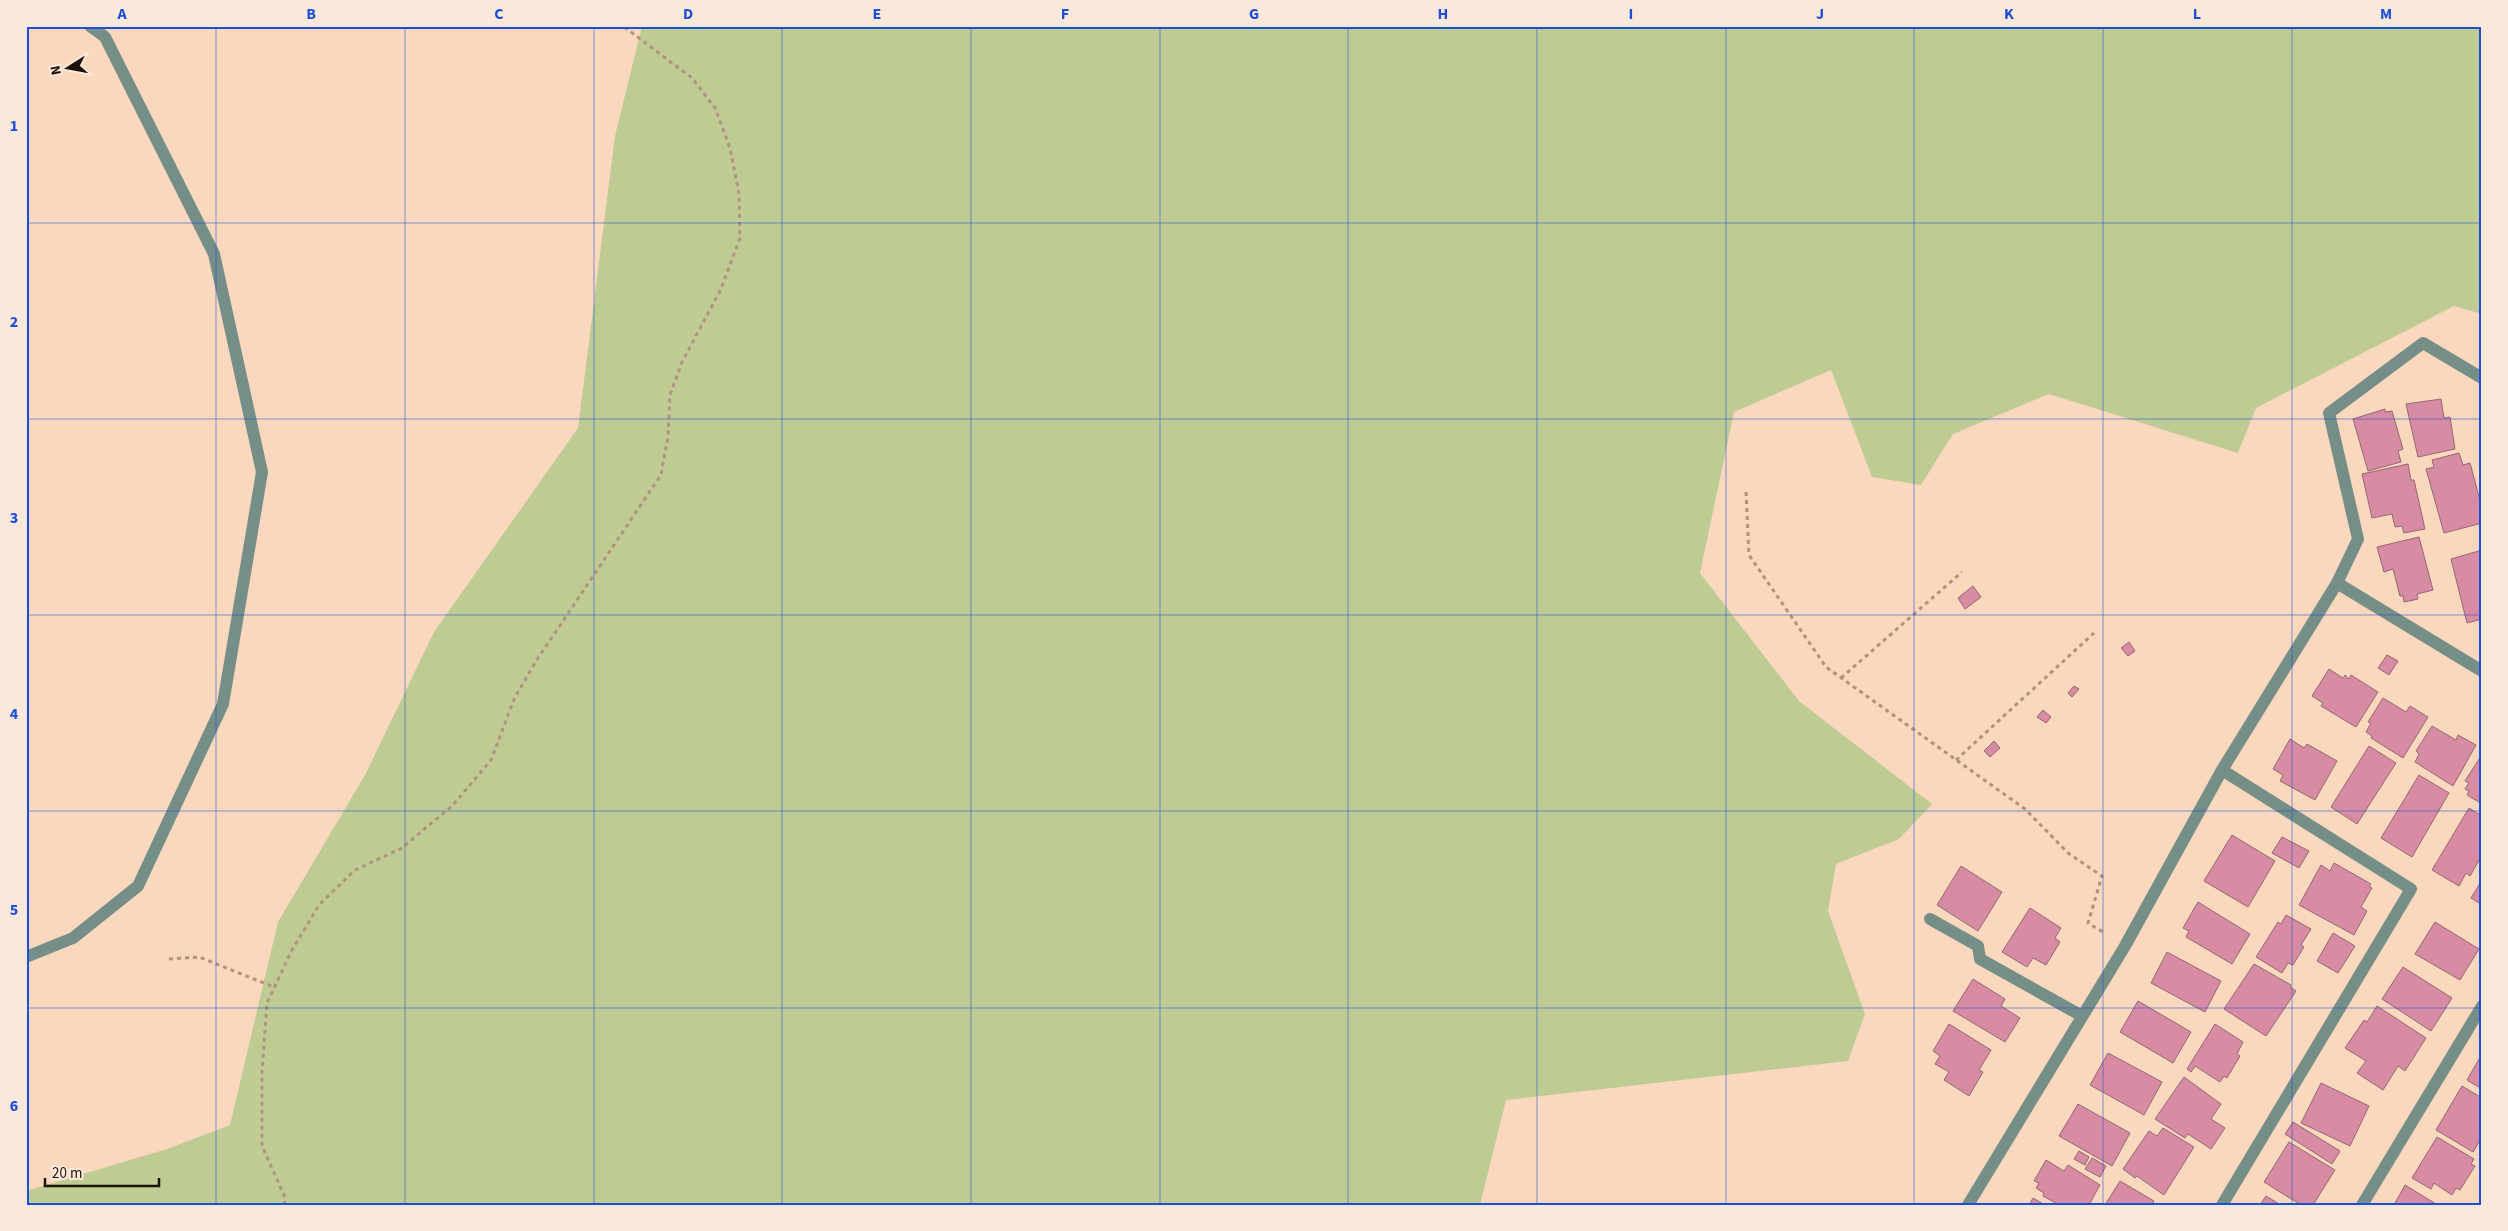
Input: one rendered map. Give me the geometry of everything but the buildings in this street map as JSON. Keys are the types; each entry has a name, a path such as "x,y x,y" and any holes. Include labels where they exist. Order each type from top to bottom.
{"street":[{"path":"26,957 73,938 138,886 223,704 262,472 214,254 105,37 90,26"},
{"path":"1968,1205 2125,946 2222,770 2337,583 2358,539 2329,413 2423,343 2482,378"},
{"path":"2337,583 2482,671"},
{"path":"2222,770 2411,889 2222,1205"},
{"path":"1930,919 1978,946 1980,959 2082,1016"},
{"path":"2362,1205 2482,1006"}],"path":[{"path":"285,1205 284,1194 262,1146 264,1042 267,1003 274,987 292,950 319,905 355,870 402,848 438,818 453,805 490,760 515,697 538,658 661,474 668,436 670,395 682,362 721,289 740,238 739,194 730,148 714,108 692,78 623,26"},
{"path":"1746,492 1749,555 1826,667 2025,809 2068,853 2102,876 2088,923 2125,946"},
{"path":"1841,678 1962,572"},
{"path":"1956,760 2094,634"},
{"path":"169,959 199,957 274,987"}],"green space":[{"path":"642,26 2482,26 2482,314 2454,306 2256,408 2238,453 2049,394 1953,434 1921,485 1872,477 1831,370 1734,412 1700,573 1799,701 1932,804 1899,839 1836,864 1828,911 1865,1014 1848,1061 1506,1100 1480,1205 26,1205 26,1191 167,1149 230,1125 278,922 365,775 434,632 578,428 615,136"}]}
